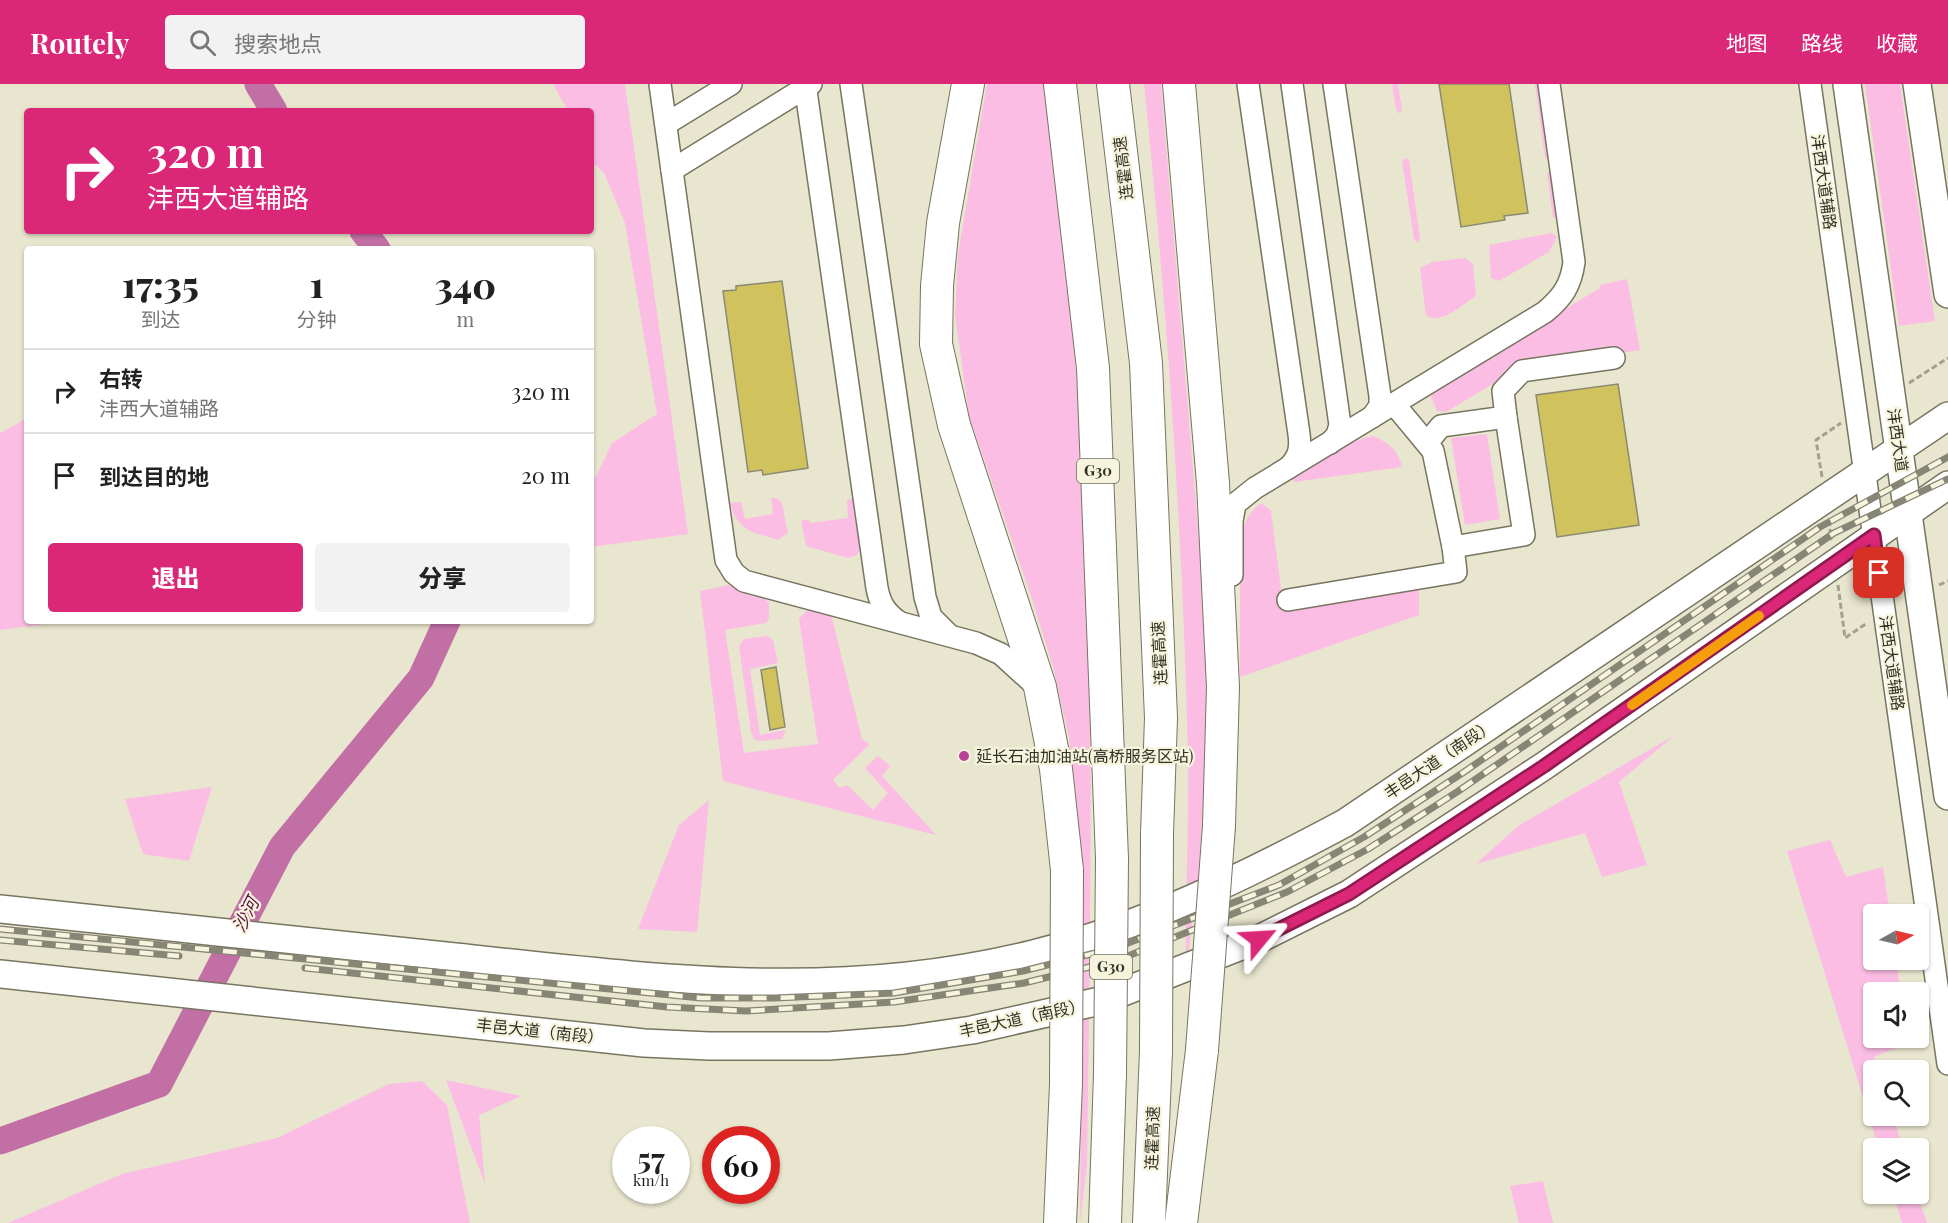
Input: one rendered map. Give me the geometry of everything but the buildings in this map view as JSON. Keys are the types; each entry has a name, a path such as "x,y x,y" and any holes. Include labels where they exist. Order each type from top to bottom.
{"highway":[{"path":"968,84 943,224 937,286 936,344 954,425 1037,676 1056,769 1067,870 1066,1084 1060,1223"},
{"name":"G30","path":"1060,84 1093,368 1112,859 1110,1074 1105,1223"},
{"name":"连霍高速","path":"1113,84 1146,363 1161,718 1157,834 1156,1051 1149,1223"},
{"path":"1179,84 1213,483 1223,687 1219,826 1202,1050 1181,1223"}],"main road":[{"name":"沣西大道","path":"1847,84 1948,796"},
{"path":"1917,84 1948,294"},
{"name":"丰邑大道（南段）","path":"0,909 480,960 740,984 863,982 938,972 1032,954 1129,926 1242,878 1345,823 1948,416"},
{"name":"丰邑大道（南段）","path":"0,974 644,1043 709,1046 829,1046 904,1040 972,1030 1101,1000 1259,939 1349,894 1544,766 1948,485"}],"street":[{"path":"660,84 726,560 734,573 744,581 948,634 1001,654 1032,680 1044,705"},
{"path":"666,124 731,84"},
{"path":"851,84 925,597 931,617 948,634"},
{"path":"1248,84 1301,448 1297,458 1288,469"},
{"path":"1292,84 1340,424 1337,435 1329,443"},
{"path":"1334,84 1380,396 1380,406 1372,417"},
{"path":"1222,721 1229,694 1232,521 1235,504 1329,443 1545,312 1560,300 1568,288 1574,261 1549,84"},
{"name":"沣西大道辅路","path":"1810,84 1948,1064"},
{"path":"672,170 807,85 877,588 880,601 889,614 902,623"},
{"path":"1453,547 1524,535 1503,391 1522,371 1614,358"},
{"path":"1288,600 1456,572 1440,477 1433,451 1394,404"},
{"path":"1427,443 1441,426 1506,417"}],"shaded area":[{"path":"553,84 625,84 688,534 594,547 594,481 612,443 657,414 625,223 604,173 594,164 594,108 566,108"},
{"path":"987,84 1049,84 1064,231 1081,453 1090,676 1087,1166 1080,1223 1083,900 1069,737 1053,667 1032,599 969,416 955,315 958,254"},
{"path":"1144,84 1161,84 1205,613 1207,753 1199,868 1186,973 1188,759 1182,590 1167,337"},
{"path":"1392,84 1398,84 1402,109 1400,114 1396,109"},
{"path":"1535,84 1541,84 1550,159 1545,158"},
{"path":"1865,84 1900,84 1935,321 1899,326"},
{"path":"1405,158 1409,160 1420,239 1418,243 1414,239 1402,161"},
{"path":"1551,170 1559,218 1557,219 1553,217 1547,173"},
{"path":"1552,233 1557,237 1549,252 1499,281 1491,278 1489,245"},
{"path":"1465,258 1473,264 1476,296 1444,316 1432,318 1426,315 1420,268 1432,262"},
{"path":"1627,279 1640,350 1519,368 1446,412 1437,411 1431,397 1436,387 1600,288 1600,285"},
{"path":"24,420 24,624 45,624 0,630 0,433"},
{"path":"1487,434 1500,519 1465,525 1451,438"},
{"path":"1373,436 1392,448 1402,467 1295,482 1292,479 1306,466 1330,453 1354,441"},
{"path":"771,498 777,498 782,503 788,533 778,540 754,532 742,525 733,513 730,503 741,502 745,519 773,514"},
{"path":"847,500 855,500 861,548 857,555 848,558 806,546 801,521 809,519 810,523 848,518"},
{"path":"1262,503 1271,511 1283,605 1419,586 1419,615 1240,677 1240,537 1251,513"},
{"path":"729,585 762,596 769,603 769,618 766,623 725,630 744,753 818,744 799,619 808,609 831,614 862,739 870,744 833,780 839,788 847,785 873,810 888,793 865,768 878,756 890,766 882,776 936,835 723,781 700,591"},
{"path":"767,636 773,640 778,663 750,669 760,735 786,730 782,739 759,741 754,739 751,732 739,646 744,639"},
{"path":"1675,735 1619,782 1647,865 1602,877 1585,833 1476,864 1518,826"},
{"path":"212,787 189,861 143,854 125,799"},
{"path":"709,800 697,932 638,929 679,825"},
{"path":"1830,840 1846,877 1883,867 1888,904 1863,904 1863,970 1898,970 1899,982 1863,982 1863,1048 1896,1048 1874,1057 1875,1060 1863,1060 1863,1097 1787,851"},
{"path":"446,1080 521,1096 479,1115 485,1184"},
{"path":"422,1081 447,1105 470,1223 8,1223 122,1174 277,1138 389,1084"},
{"path":"1872,1126 1896,1126 1900,1138 1876,1138"},
{"path":"1543,1181 1553,1223 1519,1223 1510,1186"},
{"path":"1896,1204 1920,1204 1927,1223 1902,1223"}],"waterway":[{"name":"沙河","path":"258,84 272,108"},
{"name":"沙河","path":"365,234 375,246"},
{"name":"沙河","path":"0,1141 159,1084 282,847 421,678 446,624"}],"railway":[{"path":"0,929 701,998 774,998 894,993 1023,971 1115,948 1279,885 1364,837 1464,772 1820,527 1948,457"},
{"path":"305,968 667,1007 746,1011 894,1002 1024,983 1118,960 1287,892 1368,849 1457,792 1834,533 1948,479"},
{"path":"0,940 179,956"}],"slow traffic":[{"path":"1632,705 1759,616"}],"place":[{"name":"延长石油加油站(高桥服务区站)","path":"964,756"}],"route":[{"path":"1259,939 1349,894 1544,766 1874,535 1879,573"}]}
